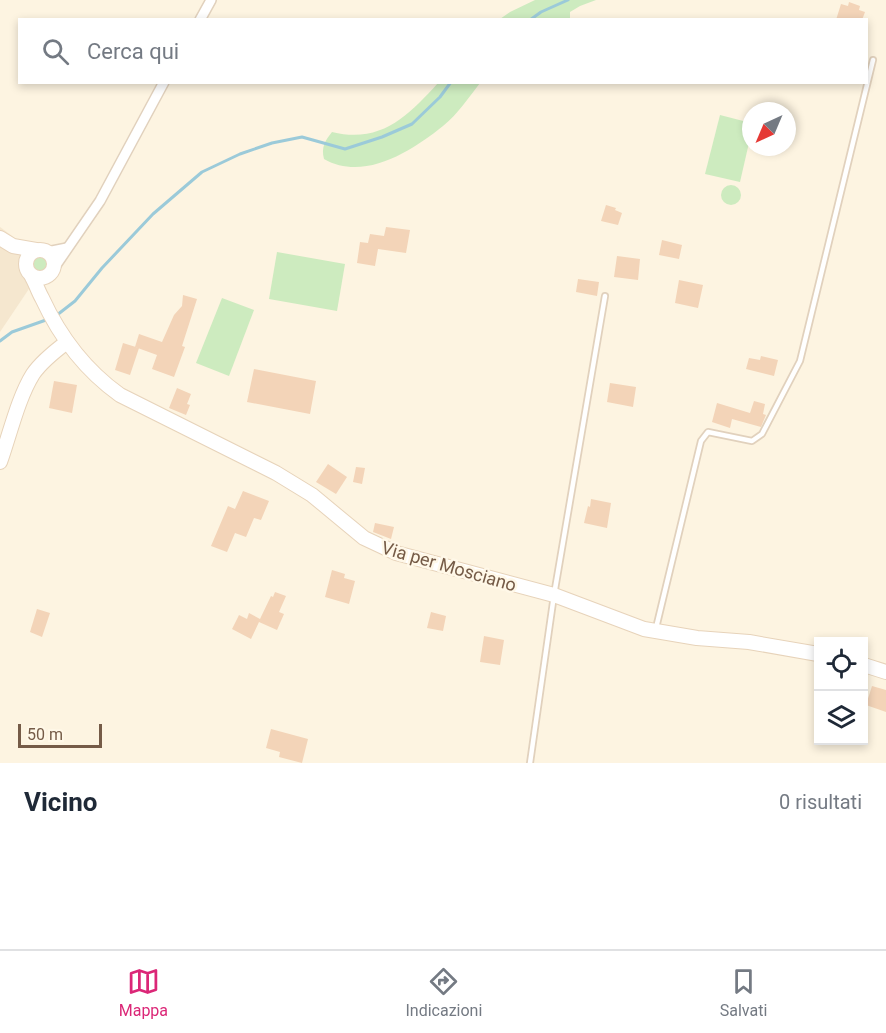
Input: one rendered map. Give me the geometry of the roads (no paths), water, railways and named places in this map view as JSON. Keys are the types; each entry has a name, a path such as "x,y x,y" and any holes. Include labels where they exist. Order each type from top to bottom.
{"main road":[{"name":"Via per Mosciano","path":"0,238 13,246 41,251"},
{"name":"Via per Mosciano","path":"13,246 67,342 87,368 120,395 276,473 312,495 374,544 396,553 554,595 644,629 697,638 750,642 814,653"},
{"path":"46,307 53,271 53,259 41,251 29,254 29,271 41,279 53,271"},
{"path":"0,462 25,390 47,358 67,342"},
{"path":"868,666 886,672"}],"street":[{"path":"201,18 211,0"},
{"path":"53,271 100,201 163,84"},
{"path":"41,251 67,248"}],"lane":[{"path":"868,81 873,60"},
{"path":"656,631 701,441 708,432 752,441 762,434 800,361 867,84"},
{"path":"530,763 554,595 605,296"}],"waterway":[{"path":"533,18 568,0"},
{"path":"57,315 75,301 102,268 153,214 202,172 240,154 272,143 302,137 345,149 382,137 412,124 440,97 450,84"},
{"path":"0,341 12,332 46,320"}]}
